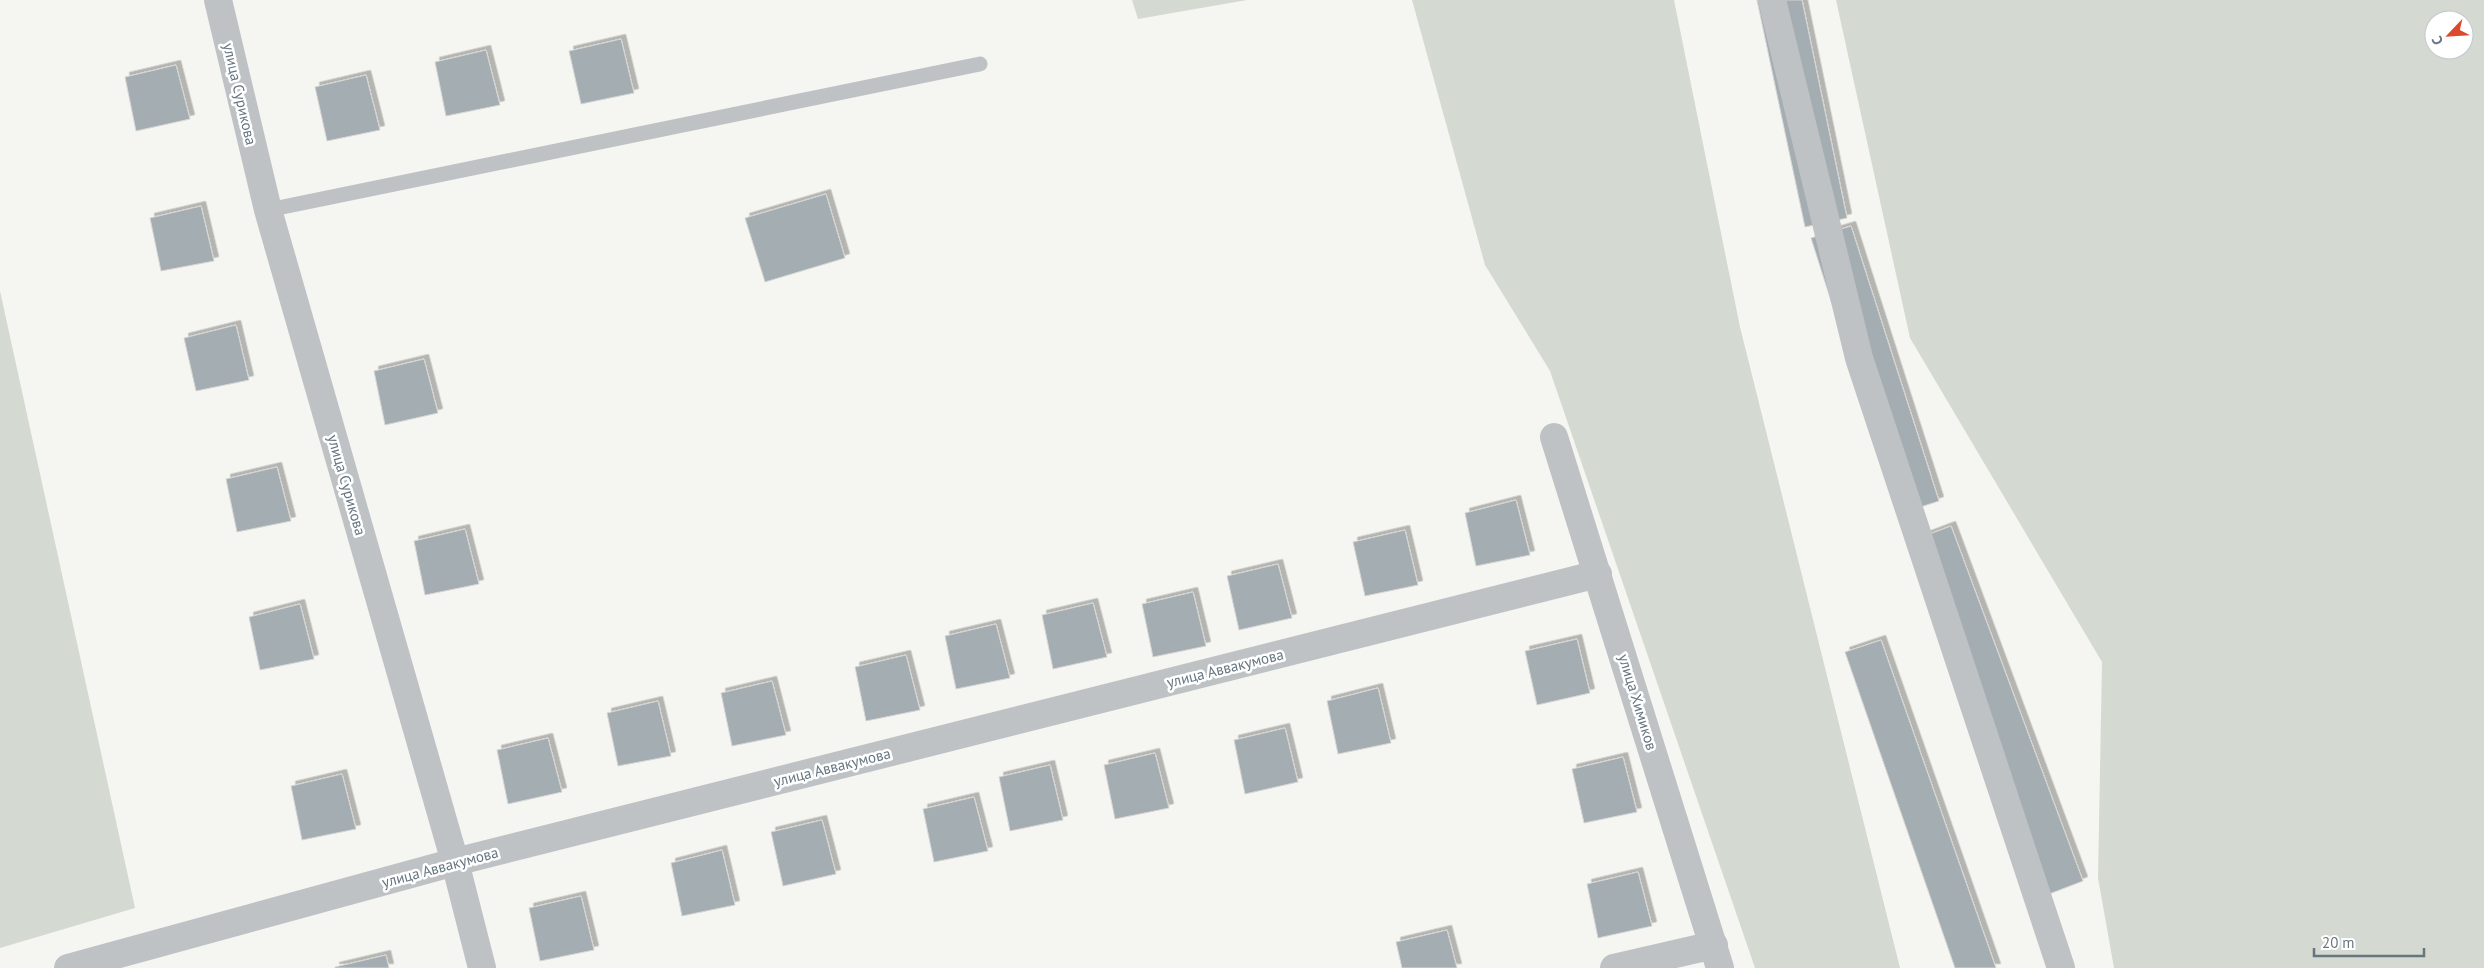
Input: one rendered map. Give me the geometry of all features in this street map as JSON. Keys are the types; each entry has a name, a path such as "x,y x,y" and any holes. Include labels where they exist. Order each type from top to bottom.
{"street":[{"name":"улица Сурикова","path":"218,0 268,210 455,862 482,968"},
{"path":"1772,0 1859,358 2061,968"},
{"name":"улица Химиков","path":"1554,437 1717,956"},
{"name":"улица Аввакумова","path":"68,968 455,862 1598,574"},
{"path":"1614,968 1717,956"}],"lane":[{"path":"268,210 980,64"}],"shaded area":[{"path":"1132,0 1247,0 1138,19"},
{"path":"1412,0 1674,0 1740,327 1900,968 1755,968 1550,371 1485,265"},
{"path":"1836,0 2484,0 2484,968 2114,968 2098,878 2102,662 1910,338"},
{"path":"0,291 135,908 0,948"}],"building":[{"path":"1757,0 1802,0 1847,218 1805,227"},
{"path":"621,39 634,93 581,104 569,51"},
{"path":"486,50 500,105 446,116 435,62"},
{"path":"176,65 190,119 136,131 125,77"},
{"path":"366,75 380,130 327,141 315,87"},
{"path":"826,194 845,258 765,282 745,218"},
{"path":"201,206 214,261 161,271 150,218"},
{"path":"1851,226 1939,501 1899,514 1811,238"},
{"path":"236,325 249,380 196,391 184,338"},
{"path":"424,359 438,413 385,425 374,371"},
{"path":"277,467 291,521 237,532 226,479"},
{"path":"1516,500 1530,555 1476,566 1465,513"},
{"path":"1951,526 2083,881 2044,896 1911,541"},
{"path":"465,529 479,584 425,595 414,541"},
{"path":"1405,530 1418,585 1365,596 1353,542"},
{"path":"1278,564 1292,618 1239,630 1227,576"},
{"path":"1193,592 1206,646 1153,657 1142,604"},
{"path":"1093,603 1107,657 1053,669 1042,615"},
{"path":"300,604 314,659 260,670 249,617"},
{"path":"996,624 1010,678 956,689 945,636"},
{"path":"1577,639 1590,693 1537,705 1525,651"},
{"path":"1881,640 1996,968 1955,968 1845,652"},
{"path":"906,655 920,710 866,721 855,667"},
{"path":"772,681 786,735 732,746 721,693"},
{"path":"1378,688 1391,743 1338,754 1327,701"},
{"path":"658,701 671,756 618,766 607,713"},
{"path":"1285,728 1298,782 1245,794 1234,740"},
{"path":"548,738 562,792 508,804 497,750"},
{"path":"1155,753 1169,808 1115,819 1104,765"},
{"path":"1623,757 1637,812 1584,823 1572,769"},
{"path":"1050,765 1063,820 1010,831 999,777"},
{"path":"342,774 356,829 302,840 291,786"},
{"path":"974,797 988,851 934,862 923,809"},
{"path":"822,820 836,874 783,886 771,832"},
{"path":"722,850 735,905 682,916 671,863"},
{"path":"1638,872 1652,926 1598,938 1587,884"},
{"path":"581,896 594,950 540,961 529,908"},
{"path":"1447,930 1457,968 1402,968 1396,942"},
{"path":"386,955 389,968 335,968 335,967"}]}
